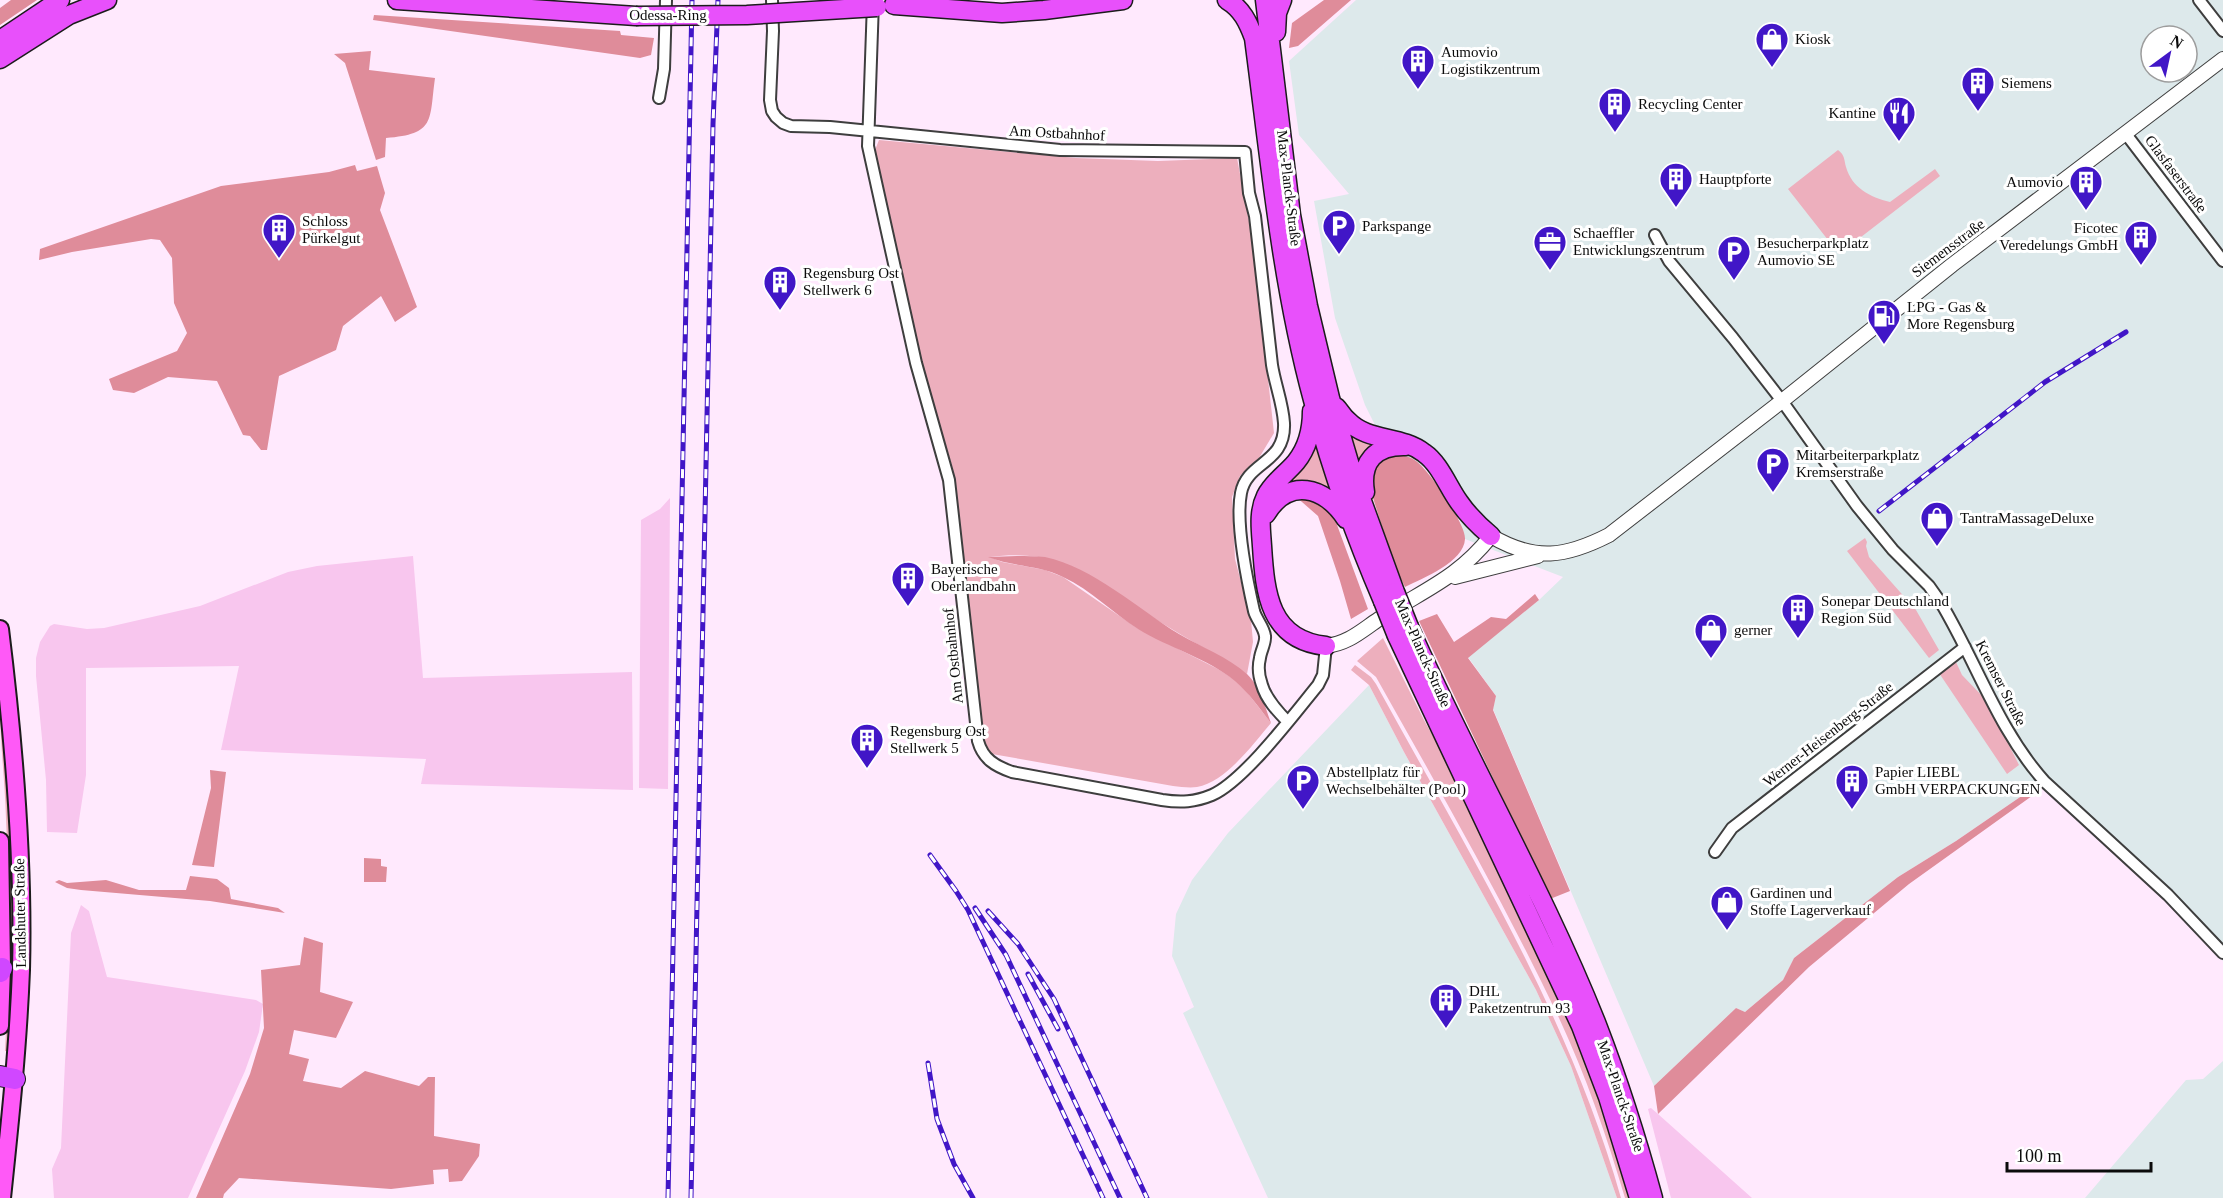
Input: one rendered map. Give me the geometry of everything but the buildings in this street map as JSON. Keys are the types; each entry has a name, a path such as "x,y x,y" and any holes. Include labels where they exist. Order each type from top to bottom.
{"highway":[{"path":"0,40 60,0"},
{"path":"0,59 69,15 107,0"},
{"name":"Odessa-Ring","path":"397,0 636,16 747,15 940,0"},
{"path":"881,4 1002,13 1123,0"},
{"path":"1227,0 1241,12 1249,23 1254,38 1270,158"},
{"path":"1256,0 1270,158"},
{"path":"1265,0 1276,82"},
{"path":"1276,82 1277,14 1282,0"},
{"name":"Max-Planck-Straße","path":"1276,82 1297,249 1321,399"},
{"name":"Max-Planck-Straße","path":"1270,158 1293,314 1362,529 1403,632 1581,1026 1608,1096 1639,1198"},
{"path":"1326,646 1303,641 1284,628 1274,614 1266,592 1261,527 1261,511 1265,497 1273,485 1296,462 1311,432 1321,399 1361,431 1405,442 1426,454 1459,503 1491,536"},
{"path":"1362,529 1364,469 1369,460 1380,450 1396,446 1415,447"},
{"path":"1261,527 1267,513 1280,497 1292,491 1306,490 1317,492 1336,505 1362,529"},
{"name":"Max-Planck-Straße","path":"1403,632 1563,948 1592,1013 1620,1087 1653,1198"}],"main road":[{"name":"Landshuter Straße","path":"0,629 14,752 20,881 21,968 7,1077 2,1198"},
{"name":"Landshuter Straße","path":"0,841 0,1026"}],"street":[{"path":"659,98 664,69 666,0"},
{"name":"Am Ostbahnhof","path":"772,0 770,100 776,117 790,126 830,127 1060,150 1245,152 1273,367 1284,422 1280,447 1244,482 1240,494 1240,533 1255,614 1265,635 1260,657 1259,675 1262,687 1276,710 1288,722"},
{"path":"2199,0 2223,31"},
{"name":"Am Ostbahnhof","path":"881,4 868,146 916,363 949,480 978,741 984,756 993,764 1012,772 1162,800 1191,802 1215,794 1230,783 1288,722 1318,685 1323,675 1326,646"},
{"name":"Siemensstraße","path":"1491,536 1516,549 1546,554 1584,548 1610,535 1952,265 2223,59"},
{"name":"Glasfaserstraße","path":"2126,134 2223,261"},
{"path":"1655,235 1669,261 1782,401"},
{"name":"Kremser Straße","path":"1782,401 1857,506 1893,549 1929,586 1941,603 2003,723 2029,764 2045,782 2168,895 2223,953"},
{"path":"1326,646 1339,645 1351,640 1379,619 1448,579 1477,554 1491,536"},
{"path":"1448,579 1546,554"},
{"name":"Werner-Heisenberg-Straße","path":"1715,852 1732,828 1965,647"}],"shaded area":[{"path":"11,0 37,0 0,25 0,8"},
{"path":"1324,0 1351,0 1298,46 1289,48 1292,23"},
{"path":"1356,0 2223,0 2223,961 2170,905 2039,784 1956,841 1898,877 1794,958 1783,980 1745,1012 1736,1008 1654,1086 1493,709 1496,696 1468,657 1539,600 1563,577 1465,539 1460,521 1424,467 1390,455 1365,405 1335,318 1314,201 1349,194 1299,135 1289,61"},
{"path":"374,15 620,31 621,35 654,38 651,55 640,58 373,20"},
{"path":"371,51 369,70 435,78 427,123 414,133 386,138 385,157 376,160 345,63 334,54"},
{"path":"879,140 1076,158 1158,161 1237,158 1253,243 1274,433 1259,458 1240,476 1232,497 1235,559 1251,620 1253,642 1247,674 1082,572 1062,563 1041,558 1017,555 990,557 1002,562 1045,570 1063,577 1137,628 1218,669 1235,680 1246,691 1271,723 1238,761 1208,784 1194,787 1173,786 992,754 985,745 980,729 952,466 922,365 875,150"},
{"path":"1838,150 1857,186 1869,194 1890,202 1935,169 1940,176 1839,254 1788,189"},
{"path":"355,165 357,171 377,166 385,193 380,210 417,307 395,322 381,296 343,326 336,350 279,376 267,450 261,450 250,436 243,435 217,381 168,377 134,393 113,390 109,379 177,351 187,333 174,303 172,258 160,240 151,239 39,260 40,249 221,186 329,172"},
{"path":"1349,430 1379,440 1359,465"},
{"path":"1316,440 1332,493 1288,488 1281,484"},
{"path":"1390,455 1410,458 1422,466 1453,510 1460,522 1465,539 1458,555 1450,562 1405,587 1394,565 1369,485 1379,460"},
{"path":"1294,495 1313,496 1333,514 1368,609 1351,619 1318,516"},
{"path":"670,498 668,789 639,788 641,520 660,509"},
{"path":"1865,538 1869,557 1916,610 1939,650 1929,658 1847,551"},
{"path":"413,556 423,678 632,672 633,790 421,784 426,759 221,750 239,666 86,668 86,775 77,833 47,832 46,780 36,658 40,642 50,626 54,624 87,629 104,628 200,606 288,572 317,566"},
{"path":"988,557 1045,557 1080,570 1098,579 1179,634 1231,662 1252,679 1262,697 1271,723 1245,691 1224,673 1138,629 1073,582 1045,570"},
{"path":"1535,594 1539,600 1468,658 1496,696 1493,710 1570,891 1550,899 1419,621 1437,614 1454,642 1491,617 1506,619"},
{"path":"1383,638 1449,765 1576,1028 1632,1198 1625,1198 1578,1062 1516,932 1376,677 1357,661"},
{"path":"1956,662 1962,675 1987,701 2019,765 2007,774 1939,673"},
{"path":"1355,665 1371,677 1376,684 1480,871 1545,998 1574,1063 1621,1198 1617,1198 1571,1066 1536,990 1369,685 1351,670"},
{"path":"1369,685 1536,990 1571,1066 1617,1198 1268,1198 1183,1013 1194,1007 1172,956 1176,914 1192,880 1228,833"},
{"path":"0,705 13,867 14,977 10,1051 5,1051 8,877"},
{"path":"210,770 226,772 214,867 192,865 211,788"},
{"path":"2039,784 2043,788 1909,884 1809,967 1658,1114 1654,1086 1736,1008 1745,1012 1783,980 1794,958 1898,877 1956,841"},
{"path":"364,858 381,859 381,866 387,867 386,882 364,882"},
{"path":"190,876 217,879 229,888 231,899 278,908 285,913 210,901 81,890 67,888 55,882 59,880 67,883 106,880 139,890 186,890"},
{"path":"81,905 89,911 107,977 256,1000 263,1004 259,1032 245,1071 188,1198 54,1198 52,1169 61,1148 71,933"},
{"path":"304,937 323,943 320,992 353,1002 336,1038 294,1030 289,1054 309,1059 303,1081 341,1088 365,1071 419,1086 428,1077 435,1077 434,1136 480,1144 479,1156 462,1181 449,1182 448,1169 433,1170 434,1184 391,1189 239,1178 223,1198 196,1198 250,1074 264,1028 261,970 300,965"},
{"path":"2223,1061 2223,1198 2085,1198 2186,1080 2203,1079"},
{"path":"1651,1108 1752,1198 1671,1198 1648,1109"}],"railway":[{"path":"668,1198 692,0"},
{"path":"691,1198 713,124 718,0"},
{"path":"1879,511 2045,382 2126,332"},
{"path":"930,855 968,910 1103,1198"},
{"path":"975,908 1006,955 1120,1198"},
{"path":"988,911 1018,944 1054,999 1147,1198"},
{"path":"1028,974 1058,1029"},
{"path":"928,1063 937,1119 954,1164 973,1198"}],"place":[{"name":"Kiosk","path":"1772,68"},
{"name":"Aumovio Logistikzentrum","path":"1418,90"},
{"name":"Siemens","path":"1978,112"},
{"name":"Recycling Center","path":"1615,133"},
{"name":"Kantine","path":"1899,142"},
{"name":"Hauptpforte","path":"1676,208"},
{"name":"Aumovio","path":"2086,211"},
{"name":"Parkspange","path":"1339,255"},
{"name":"Schloss Pürkelgut","path":"279,259"},
{"name":"Ficotec Veredelungs GmbH","path":"2141,266"},
{"name":"Schaeffler Entwicklungszentrum","path":"1550,271"},
{"name":"Besucherparkplatz Aumovio SE","path":"1734,281"},
{"name":"Regensburg Ost Stellwerk 6","path":"780,311"},
{"name":"LPG - Gas & More Regensburg","path":"1884,345"},
{"name":"Mitarbeiterparkplatz Kremserstraße","path":"1773,493"},
{"name":"TantraMassageDeluxe","path":"1937,547"},
{"name":"Bayerische Oberlandbahn","path":"908,607"},
{"name":"Sonepar Deutschland Region Süd","path":"1798,639"},
{"name":"gerner","path":"1711,659"},
{"name":"Regensburg Ost Stellwerk 5","path":"867,769"},
{"name":"Abstellplatz für Wechselbehälter (Pool)","path":"1303,810"},
{"name":"Papier LIEBL GmbH VERPACKUNGEN","path":"1852,810"},
{"name":"Gardinen und Stoffe Lagerverkauf","path":"1727,931"},
{"name":"DHL Paketzentrum 93","path":"1446,1029"}]}
